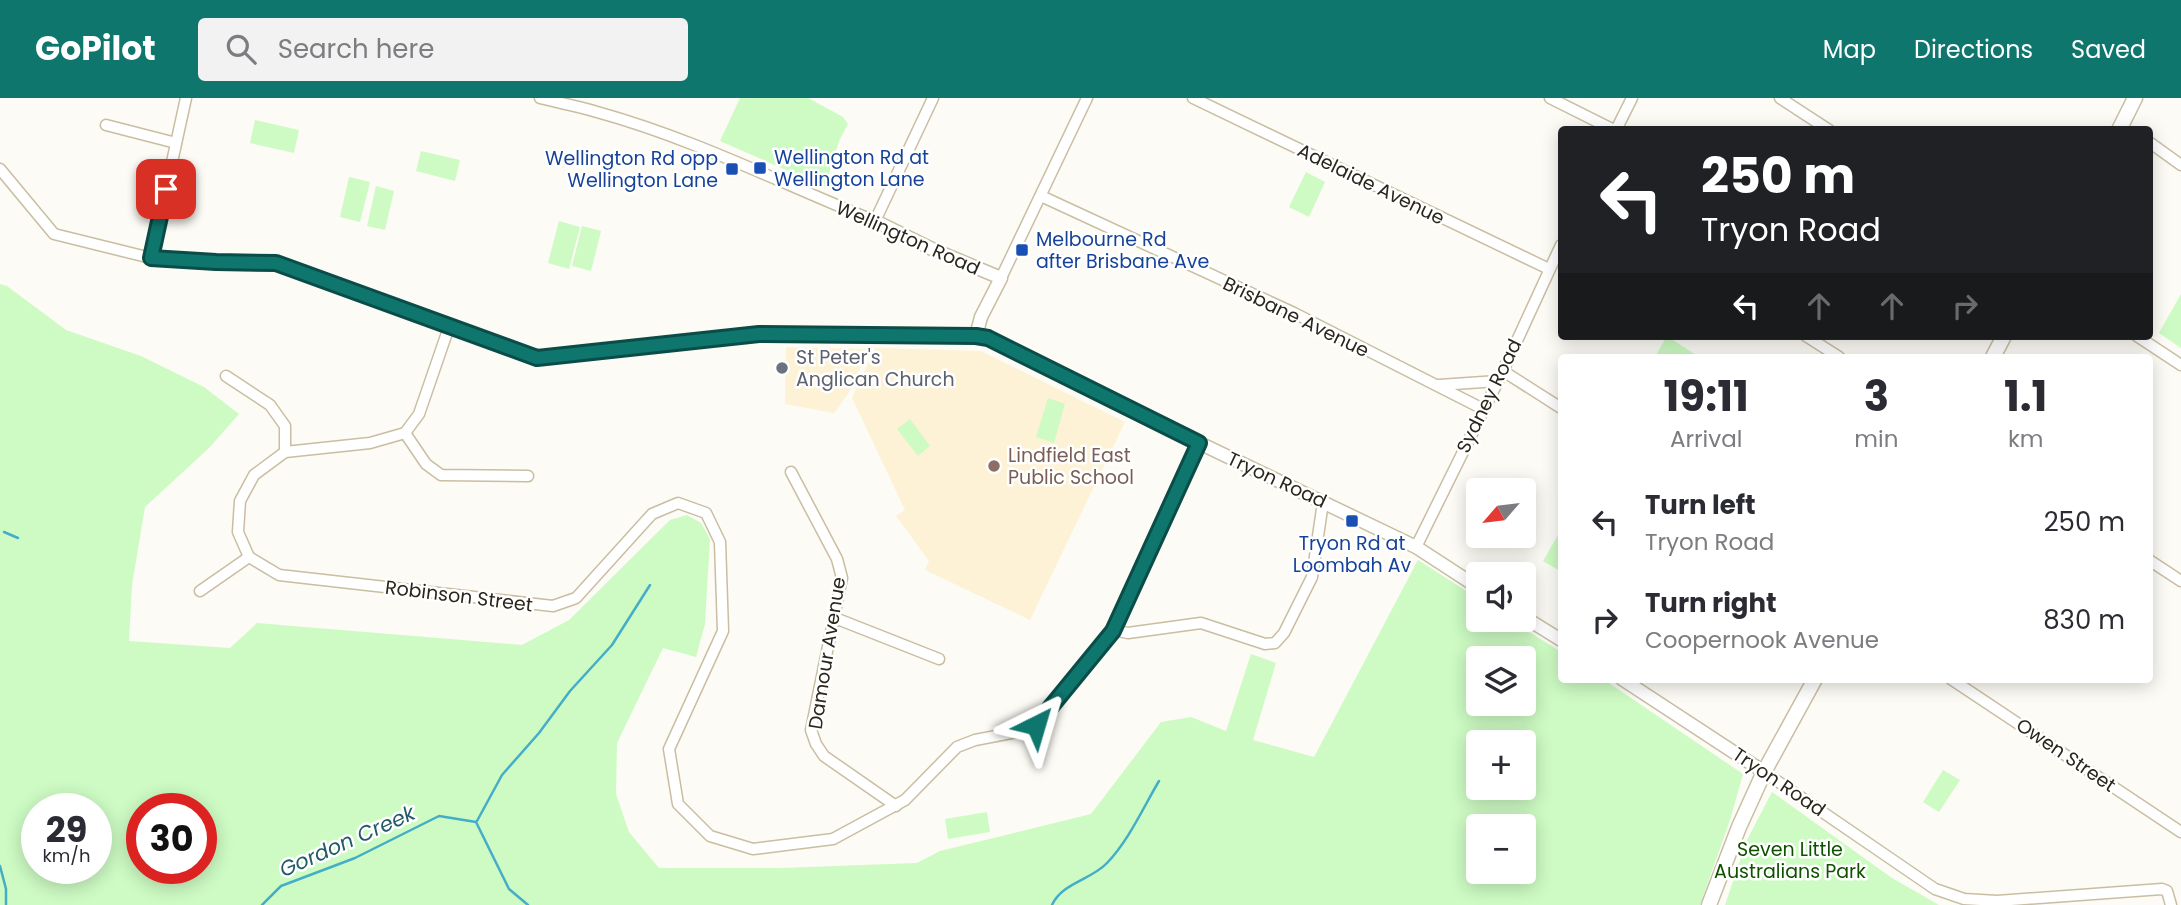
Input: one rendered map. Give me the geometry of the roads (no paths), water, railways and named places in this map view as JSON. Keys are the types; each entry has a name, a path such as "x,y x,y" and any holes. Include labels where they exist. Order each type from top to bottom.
{"main road":[{"path":"2121,126 2135,98"},
{"path":"1709,905 1764,772 1813,683"}],"street":[{"path":"151,258 186,98"},
{"name":"Wellington Road","path":"540,98 598,112 731,160 1001,278"},
{"path":"875,221 933,98"},
{"path":"976,336 981,317 1087,98"},
{"name":"Adelaide Avenue","path":"1193,98 1549,269"},
{"path":"1550,98 1607,126"},
{"path":"1617,126 1632,98"},
{"path":"1780,98 1823,126"},
{"path":"106,125 176,143"},
{"path":"2153,145 2181,165"},
{"name":"Tryon Road","path":"0,169 54,234 151,258 276,263 537,358 759,334 988,338 1416,547 1466,580"},
{"name":"Brisbane Avenue","path":"1041,196 1294,313 1483,409"},
{"name":"Sydney Road","path":"1416,547 1558,251"},
{"path":"200,591 249,557 238,532 240,500 254,475 285,452 370,443 405,433 419,414 449,327"},
{"path":"1812,340 1834,354"},
{"path":"2143,340 2181,365"},
{"path":"226,376 270,405 285,426 285,452"},
{"path":"1436,386 1500,376 1558,406"},
{"path":"405,433 426,464 441,475 528,476"},
{"name":"Robinson Street","path":"249,557 279,575 553,606 576,598 652,514 678,503 693,506 706,513 720,542 723,631 669,749 678,804 710,836 753,849 833,839 905,800 957,747 975,740 1022,732 1036,725 1113,631 1199,443"},
{"name":"Damour Avenue","path":"791,472 837,559 842,578 811,730 824,756 896,806"},
{"path":"1113,631 1128,633 1201,623 1265,644 1275,643 1284,633 1312,577 1323,502"},
{"path":"2153,563 2181,581"},
{"path":"835,618 939,659"},
{"path":"1536,624 1558,638"},
{"name":"Tryon Road","path":"1628,683 1935,889 1954,897 1997,901 2162,889 2172,890 2171,905"},
{"name":"Owen Street","path":"1957,683 2181,832"}],"waterway":[{"path":"4,532 18,538"},
{"path":"477,821 502,775 539,733 570,691 612,645 650,585"},
{"path":"1052,905 1063,892 1100,869 1115,854 1159,781"},
{"name":"Gordon Creek","path":"262,905 281,886 355,858 439,816 476,822 509,889 528,905"},
{"name":"Gordon Creek","path":"0,866 6,889 6,905"}],"place":[{"name":"Wellington Rd at Wellington Lane","path":"760,168"},
{"name":"Wellington Rd opp Wellington Lane","path":"732,169"},
{"name":"Melbourne Rd after Brisbane Ave","path":"1022,250"},
{"name":"St Peter's Anglican Church","path":"782,368"},
{"name":"Lindfield East Public School","path":"994,466"},
{"name":"Tryon Rd at Loombah Av","path":"1352,521"}],"park label":[{"name":"Seven Little Australians Park","path":"1790,860"}]}
